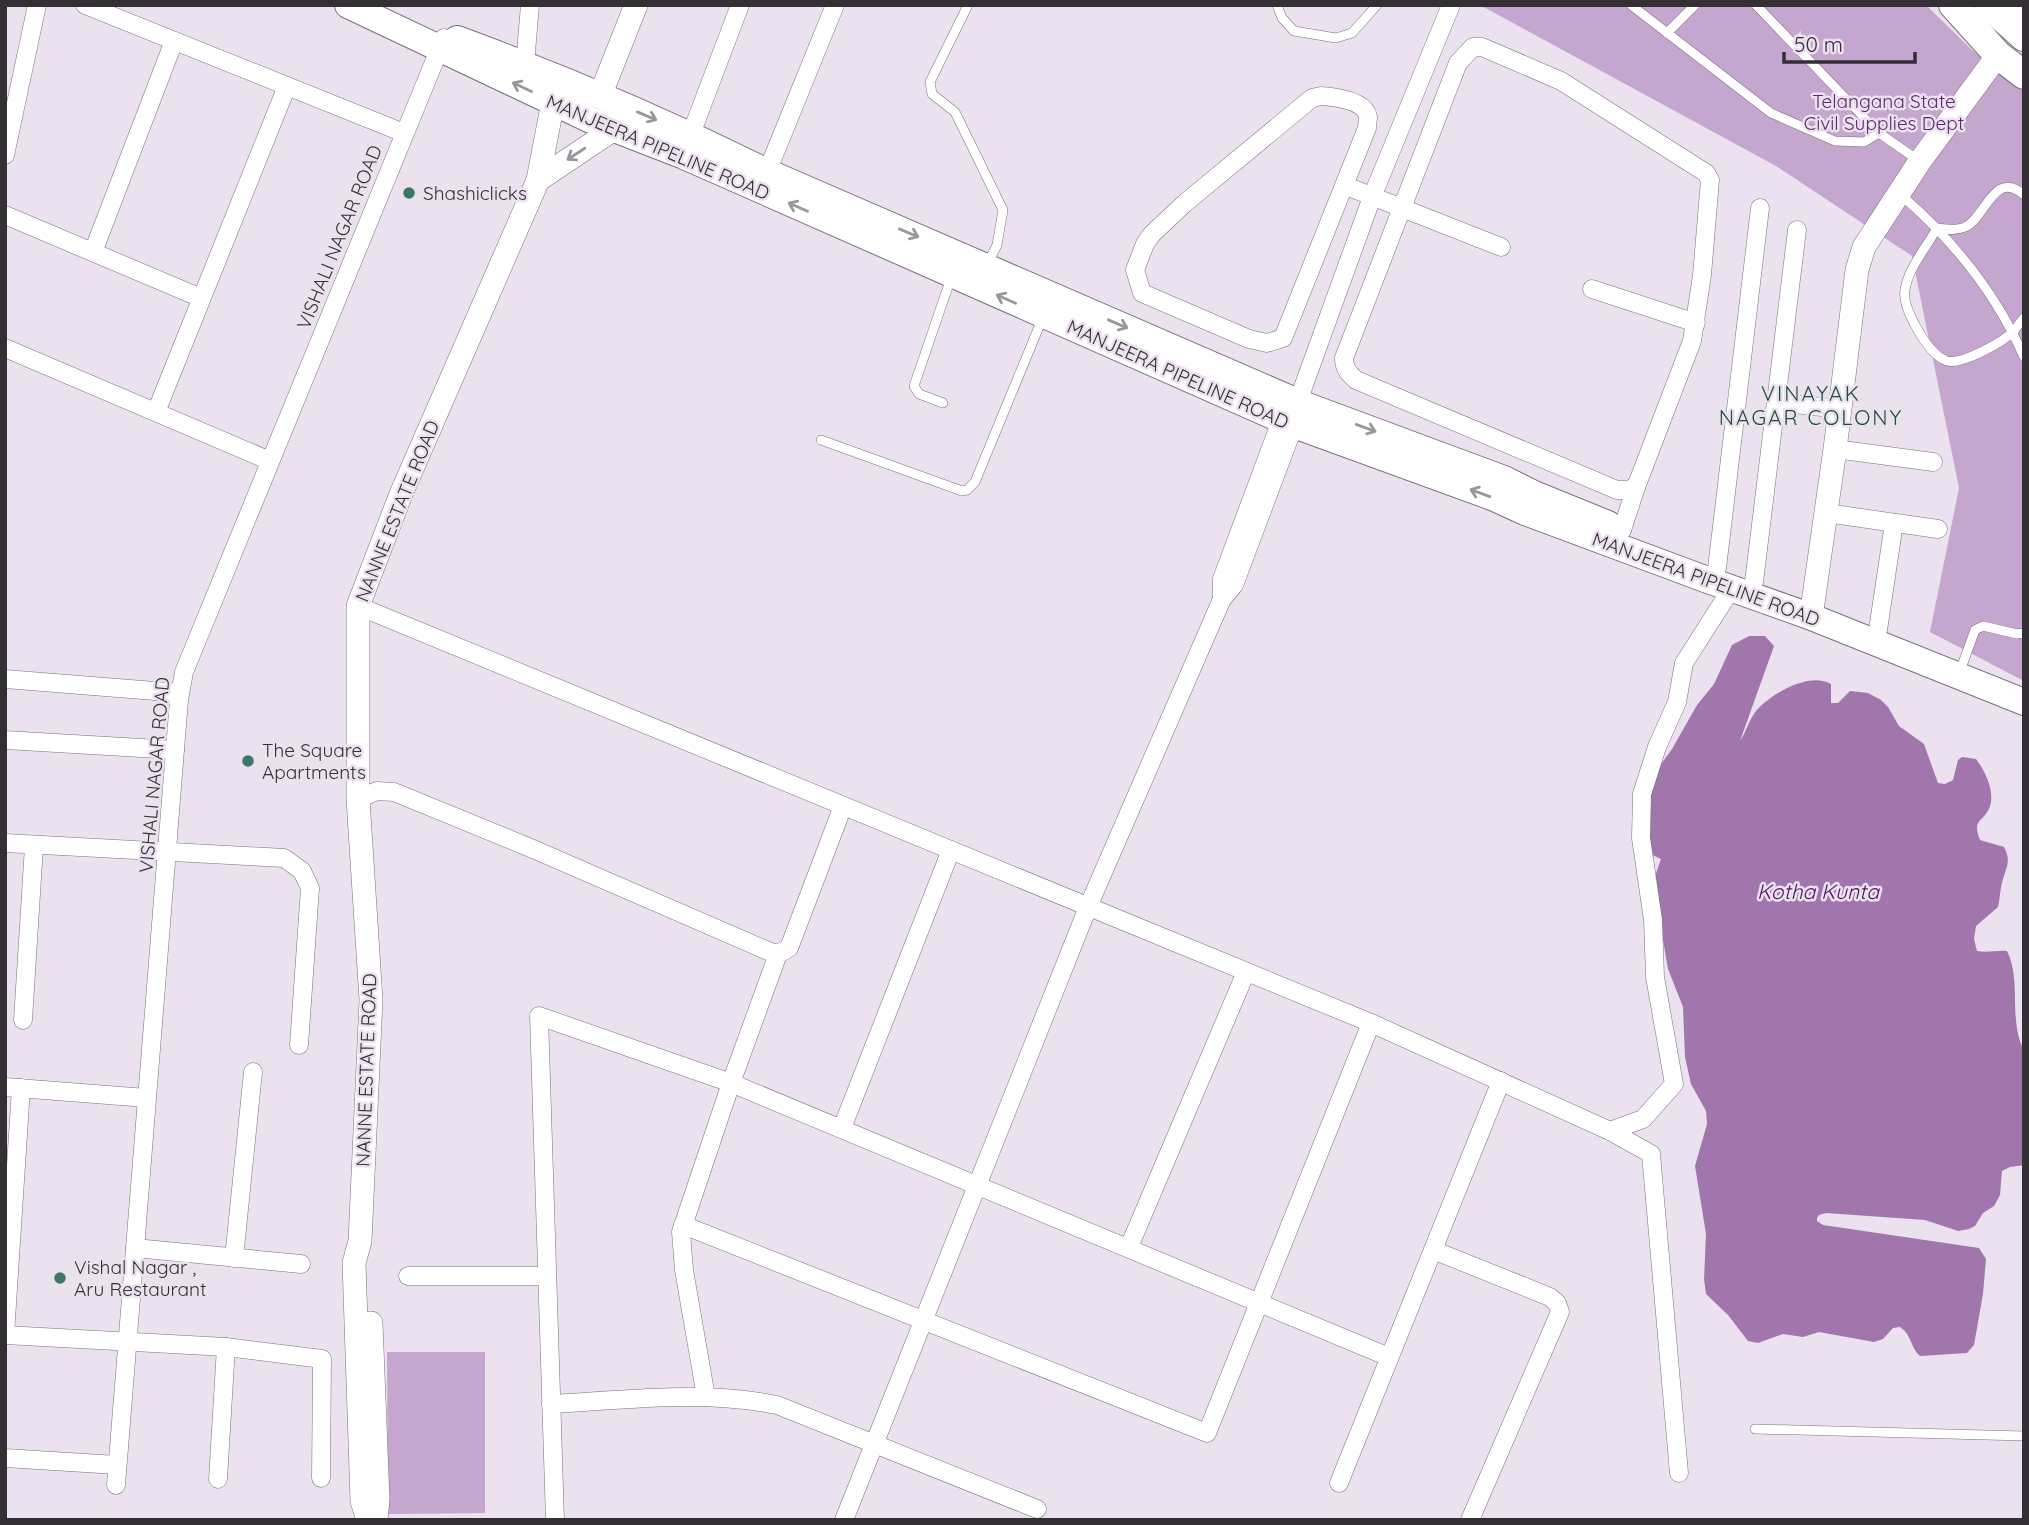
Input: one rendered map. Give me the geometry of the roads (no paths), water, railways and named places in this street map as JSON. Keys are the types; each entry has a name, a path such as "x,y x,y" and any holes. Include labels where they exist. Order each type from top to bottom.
{"main road":[{"name":"MANJEERA PIPELINE ROAD","path":"348,5 442,41 524,64 691,134 767,172 952,275 1044,315 1293,408 1504,479 1530,503 1734,579"},
{"name":"MANJEERA PIPELINE ROAD","path":"381,5 552,102 614,129 862,224 986,267 1293,408"},
{"path":"1953,5 1998,55 2024,75"},
{"path":"1988,5 2019,24"},
{"name":"MANJEERA PIPELINE ROAD","path":"1530,503 1622,530 2024,702"},
{"name":"MANJEERA PIPELINE ROAD","path":"1812,611 1878,631 2024,686"}],"street":[{"path":"5,155 37,5"},
{"path":"85,5 404,133"},
{"path":"524,64 530,5"},
{"path":"600,96 635,5"},
{"path":"691,134 740,5"},
{"path":"767,172 835,5"},
{"path":"844,1520 1088,907 1222,599 1234,585 1293,408 1372,197 1451,5"},
{"path":"93,252 174,41"},
{"name":"VISHALI NAGAR ROAD","path":"116,1485 175,750 184,672 442,41"},
{"path":"1622,530 1692,341 1710,180 1706,173 1561,81 1482,47 1472,47 1458,64 1344,358 1348,373 1356,380 1617,489 1636,487"},
{"path":"1812,611 1857,270 1864,247 1920,161 1998,55"},
{"path":"156,412 287,86"},
{"path":"1336,97 1362,107 1368,116 1367,128 1346,186 1283,338 1276,342 1249,339 1142,293 1135,270 1152,234 1185,203 1312,98 1336,97"},
{"name":"NANNE ESTATE ROAD","path":"368,1520 362,1501 354,1263 360,1241 371,1000 358,799 358,606 401,494 538,180 552,102"},
{"path":"538,180 614,129"},
{"path":"1346,186 1501,247"},
{"path":"1734,579 1760,208"},
{"path":"5,215 201,298"},
{"path":"1610,1131 1643,1119 1674,1084 1655,977 1653,920 1641,838 1642,794 1657,747 1677,702 1684,663 1734,579 1776,402 1797,230"},
{"path":"1592,289 1696,323"},
{"path":"5,348 270,461"},
{"path":"1776,402 1840,409"},
{"path":"1835,449 1933,462"},
{"path":"1826,513 1938,529"},
{"path":"1878,631 1894,523"},
{"path":"358,606 1371,1023 1610,1131 1651,1154 1679,1473"},
{"path":"5,679 180,693"},
{"path":"5,740 175,750"},
{"path":"358,799 377,791 394,792 778,954"},
{"path":"706,1396 684,1270 681,1232 778,954 789,948 843,806"},
{"path":"5,843 284,858 302,871 310,888 299,1045"},
{"path":"23,1020 34,846"},
{"path":"842,1128 951,850"},
{"path":"1129,1247 1246,972"},
{"path":"555,1520 539,1016 731,1083 1389,1357"},
{"path":"683,1225 1207,1433 1371,1023"},
{"path":"234,1258 253,1072"},
{"path":"1339,1483 1500,1081"},
{"path":"146,1098 13,1087 5,1335 226,1347 322,1359 321,1478"},
{"name":"NANNE ESTATE ROAD","path":"360,1241 369,1262 378,1486 376,1520"},
{"path":"135,1248 301,1264"},
{"path":"1433,1250 1550,1297 1560,1312 1470,1520"},
{"path":"408,1276 547,1276"},
{"path":"218,1479 226,1347"},
{"path":"551,1404 706,1396 777,1405 1037,1509"},
{"path":"5,1458 117,1465"}],"lane":[{"path":"968,5 930,82 932,94 955,112 1003,210 997,245 986,267"},
{"path":"1277,5 1282,18 1294,32 1336,38 1352,33 1377,5"},
{"path":"1631,5 1771,113 1835,141 1864,142 1879,133"},
{"path":"1667,33 1695,5"},
{"path":"1756,5 1879,133 1920,161"},
{"path":"1937,228 1952,230 1966,227 1975,220 1987,200 1997,191 2008,187 2019,190 2024,195"},
{"path":"1899,194 1937,228 1968,262 2013,332 2024,357"},
{"path":"1937,228 1911,272 1904,292 1910,315 1920,336 1940,358 1950,362 1966,359 2013,332 2024,318"},
{"path":"943,403 919,394 914,386 952,275"},
{"path":"821,440 962,491 968,490 975,482 1044,315"},
{"path":"1963,663 1975,631 1983,626 2017,634 2024,633"},
{"path":"1755,1429 2024,1436"}],"water":[{"name":"Kotha Kunta","path":"1749,636 1765,636 1774,646 1740,741 1756,711 1771,698 1802,682 1822,681 1831,684 1831,703 1838,703 1850,691 1868,693 1881,700 1899,726 1924,744 1938,783 1945,784 1953,780 1958,760 1962,757 1976,759 1988,781 1990,806 1978,824 1978,833 1980,840 2004,847 2008,863 1998,907 1976,926 1974,939 1977,951 2007,951 2014,975 2017,1027 2024,1050 2024,1165 2002,1171 2000,1195 1994,1206 1983,1213 1975,1226 1969,1229 1958,1231 1925,1220 1826,1213 1817,1218 1823,1225 1979,1248 1986,1259 1983,1294 1974,1345 1967,1353 1920,1356 1900,1327 1893,1328 1883,1339 1874,1342 1819,1332 1803,1337 1783,1334 1758,1343 1748,1341 1728,1315 1706,1294 1706,1234 1695,1166 1707,1124 1706,1111 1691,1084 1685,1057 1683,1007 1668,969 1653,882 1661,859 1650,854 1646,802 1659,767 1697,705 1714,684 1732,645"}],"place":[{"name":"Shashiclicks","path":"409,193"},
{"name":"The Square Apartments","path":"248,761"},
{"name":"Vishal Nagar , Aru Restaurant","path":"60,1278"}],"district":[{"name":"VINAYAK NAGAR COLONY","path":"1811,406"}],"park label":[{"name":"Telangana State Civil Supplies Dept","path":"1884,112"}]}
